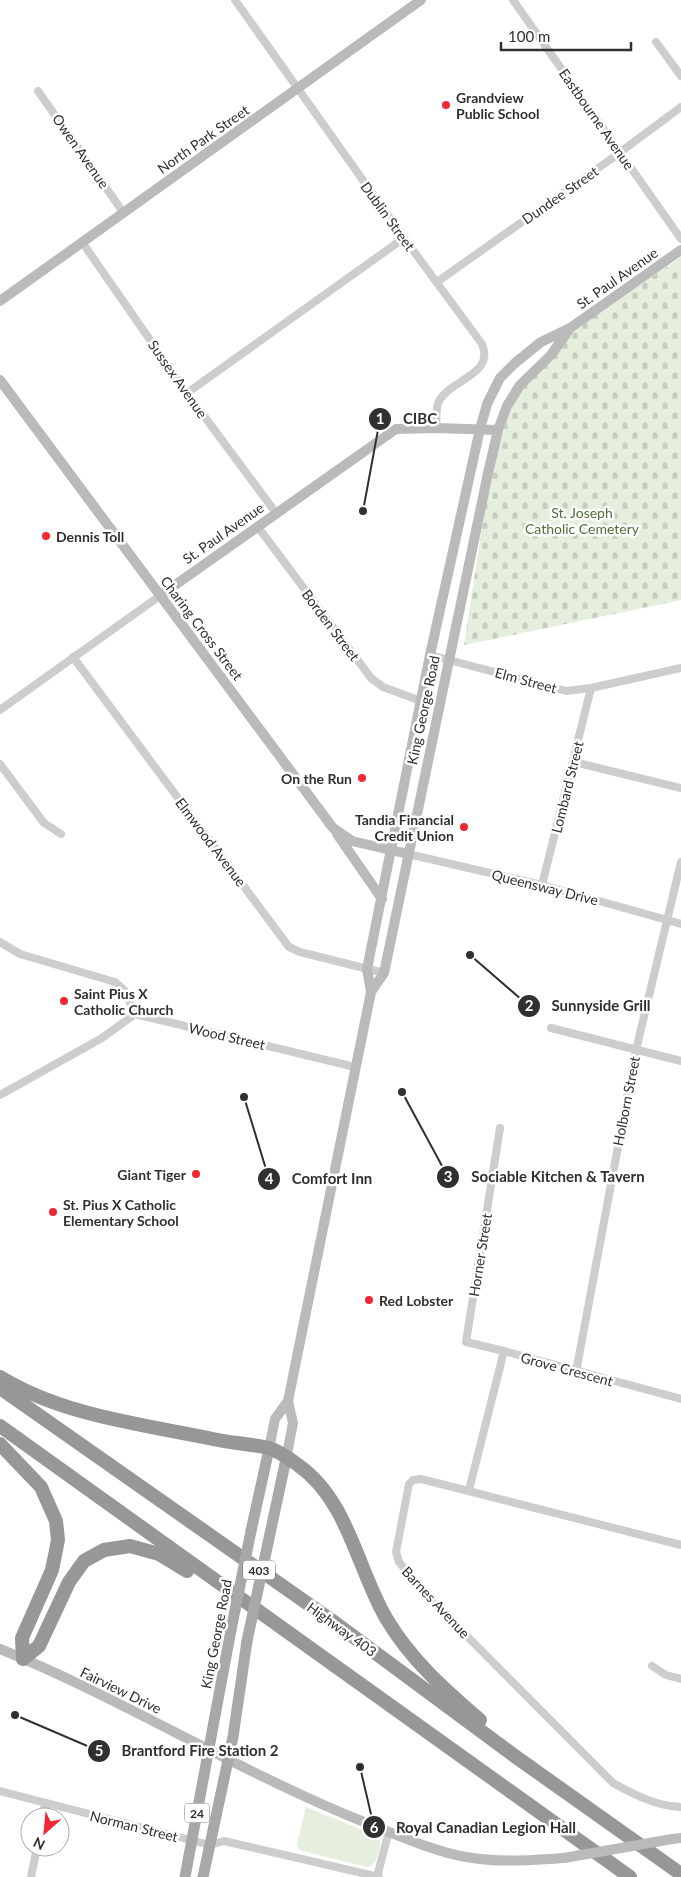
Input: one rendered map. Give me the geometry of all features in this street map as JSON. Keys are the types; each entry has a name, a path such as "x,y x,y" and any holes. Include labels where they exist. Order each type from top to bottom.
{"highway":[{"path":"0,1377 17,1387 71,1410 233,1444 270,1449 298,1465 318,1482 337,1508 385,1616 407,1651 446,1691 501,1738 516,1756"},
{"name":"Highway 403","path":"0,1388 331,1620 681,1874"},
{"name":"403","path":"0,1426 630,1877"},
{"path":"0,1444 41,1487 56,1521 58,1540 52,1570 22,1638 23,1658"},
{"path":"23,1658 39,1646 69,1582 84,1562 104,1550 130,1546 159,1554 208,1583 232,1593"}],"main road":[{"name":"North Park Street","path":"0,301 123,212 298,90 421,0"},
{"name":"St. Paul Avenue","path":"480,429 487,404 500,378 516,363 541,342 570,328 681,250"},
{"name":"St. Paul Avenue","path":"161,595 396,429 498,430 507,406 520,385 551,355 570,328"},
{"name":"Charing Cross Street","path":"0,380 333,828 352,841 408,854"},
{"name":"King George Road","path":"372,992 367,969 430,654 480,429"},
{"name":"King George Road","path":"203,1877 228,1759 247,1642 293,1423 288,1401 355,1067 372,992 384,974 448,660 498,430"},
{"path":"333,828 382,899"},
{"name":"King George Road","path":"185,1877 251,1531 275,1419 288,1401"},
{"name":"Fairview Drive","path":"0,1649 126,1707 310,1800 423,1844 465,1857 514,1861 564,1858 677,1838"}],"street":[{"name":"Dublin Street","path":"234,0 482,344 486,353 483,363 478,370 445,392 438,403 436,428"},
{"name":"Eastbourne Avenue","path":"513,0 681,239"},
{"path":"656,42 681,76"},
{"name":"Owen Avenue","path":"38,91 123,212"},
{"name":"Dundee Street","path":"438,282 681,107"},
{"path":"187,393 404,238"},
{"name":"Sussex Avenue","path":"82,242 187,393 276,514"},
{"name":"Borden Street","path":"258,527 371,678 383,687 421,701"},
{"name":"St. Paul Avenue","path":"0,710 161,595"},
{"name":"Elm Street","path":"430,654 566,691 591,688 681,668"},
{"name":"Elmwood Avenue","path":"73,657 289,947 300,952 384,974"},
{"name":"Lombard Street","path":"542,886 591,688"},
{"path":"574,762 681,788"},
{"path":"0,764 44,823 61,834"},
{"name":"Queensway Drive","path":"408,854 542,886 681,924"},
{"name":"Holborn Street","path":"576,1372 636,1050 681,862"},
{"path":"0,942 20,954 114,982 125,991 135,1014 102,1038 0,1095"},
{"name":"Wood Street","path":"135,1014 355,1067"},
{"path":"551,1028 681,1061"},
{"name":"Horner Street","path":"500,1128 466,1342 504,1351"},
{"name":"Grove Crescent","path":"469,1490 504,1351 681,1399"},
{"name":"Barnes Avenue","path":"681,1545 421,1478 413,1480 409,1484 396,1552 399,1562 428,1597 613,1783 641,1799 681,1807"},
{"path":"652,1666 666,1675 681,1679"},
{"name":"Norman Street","path":"0,1791 210,1845"},
{"path":"44,1807 45,1803"},
{"path":"210,1845 224,1841 378,1877 389,1831"},
{"path":"31,1877 34,1857"}],"green space":[{"name":"St. Joseph Catholic Cemetery","path":"681,257 681,600 464,645 492,461 518,391 576,328"},
{"path":"306,1807 375,1835 380,1841 380,1845 379,1853 373,1864 367,1867 299,1850 297,1844"}],"place":[{"name":"Grandview Public School","path":"446,105"},
{"name":"CIBC","path":"363,511"},
{"name":"Dennis Toll","path":"46,536"},
{"name":"On the Run","path":"362,778"},
{"name":"Tandia Financial Credit Union","path":"464,827"},
{"name":"Sunnyside Grill","path":"470,955"},
{"name":"Saint Pius X Catholic Church","path":"64,1001"},
{"name":"Sociable Kitchen & Tavern","path":"402,1092"},
{"name":"Comfort Inn","path":"244,1097"},
{"name":"Giant Tiger","path":"196,1174"},
{"name":"St. Pius X Catholic Elementary School","path":"53,1212"},
{"name":"Red Lobster","path":"369,1300"},
{"name":"Brantford Fire Station 2","path":"15,1715"},
{"name":"Royal Canadian Legion Hall","path":"360,1767"}]}
